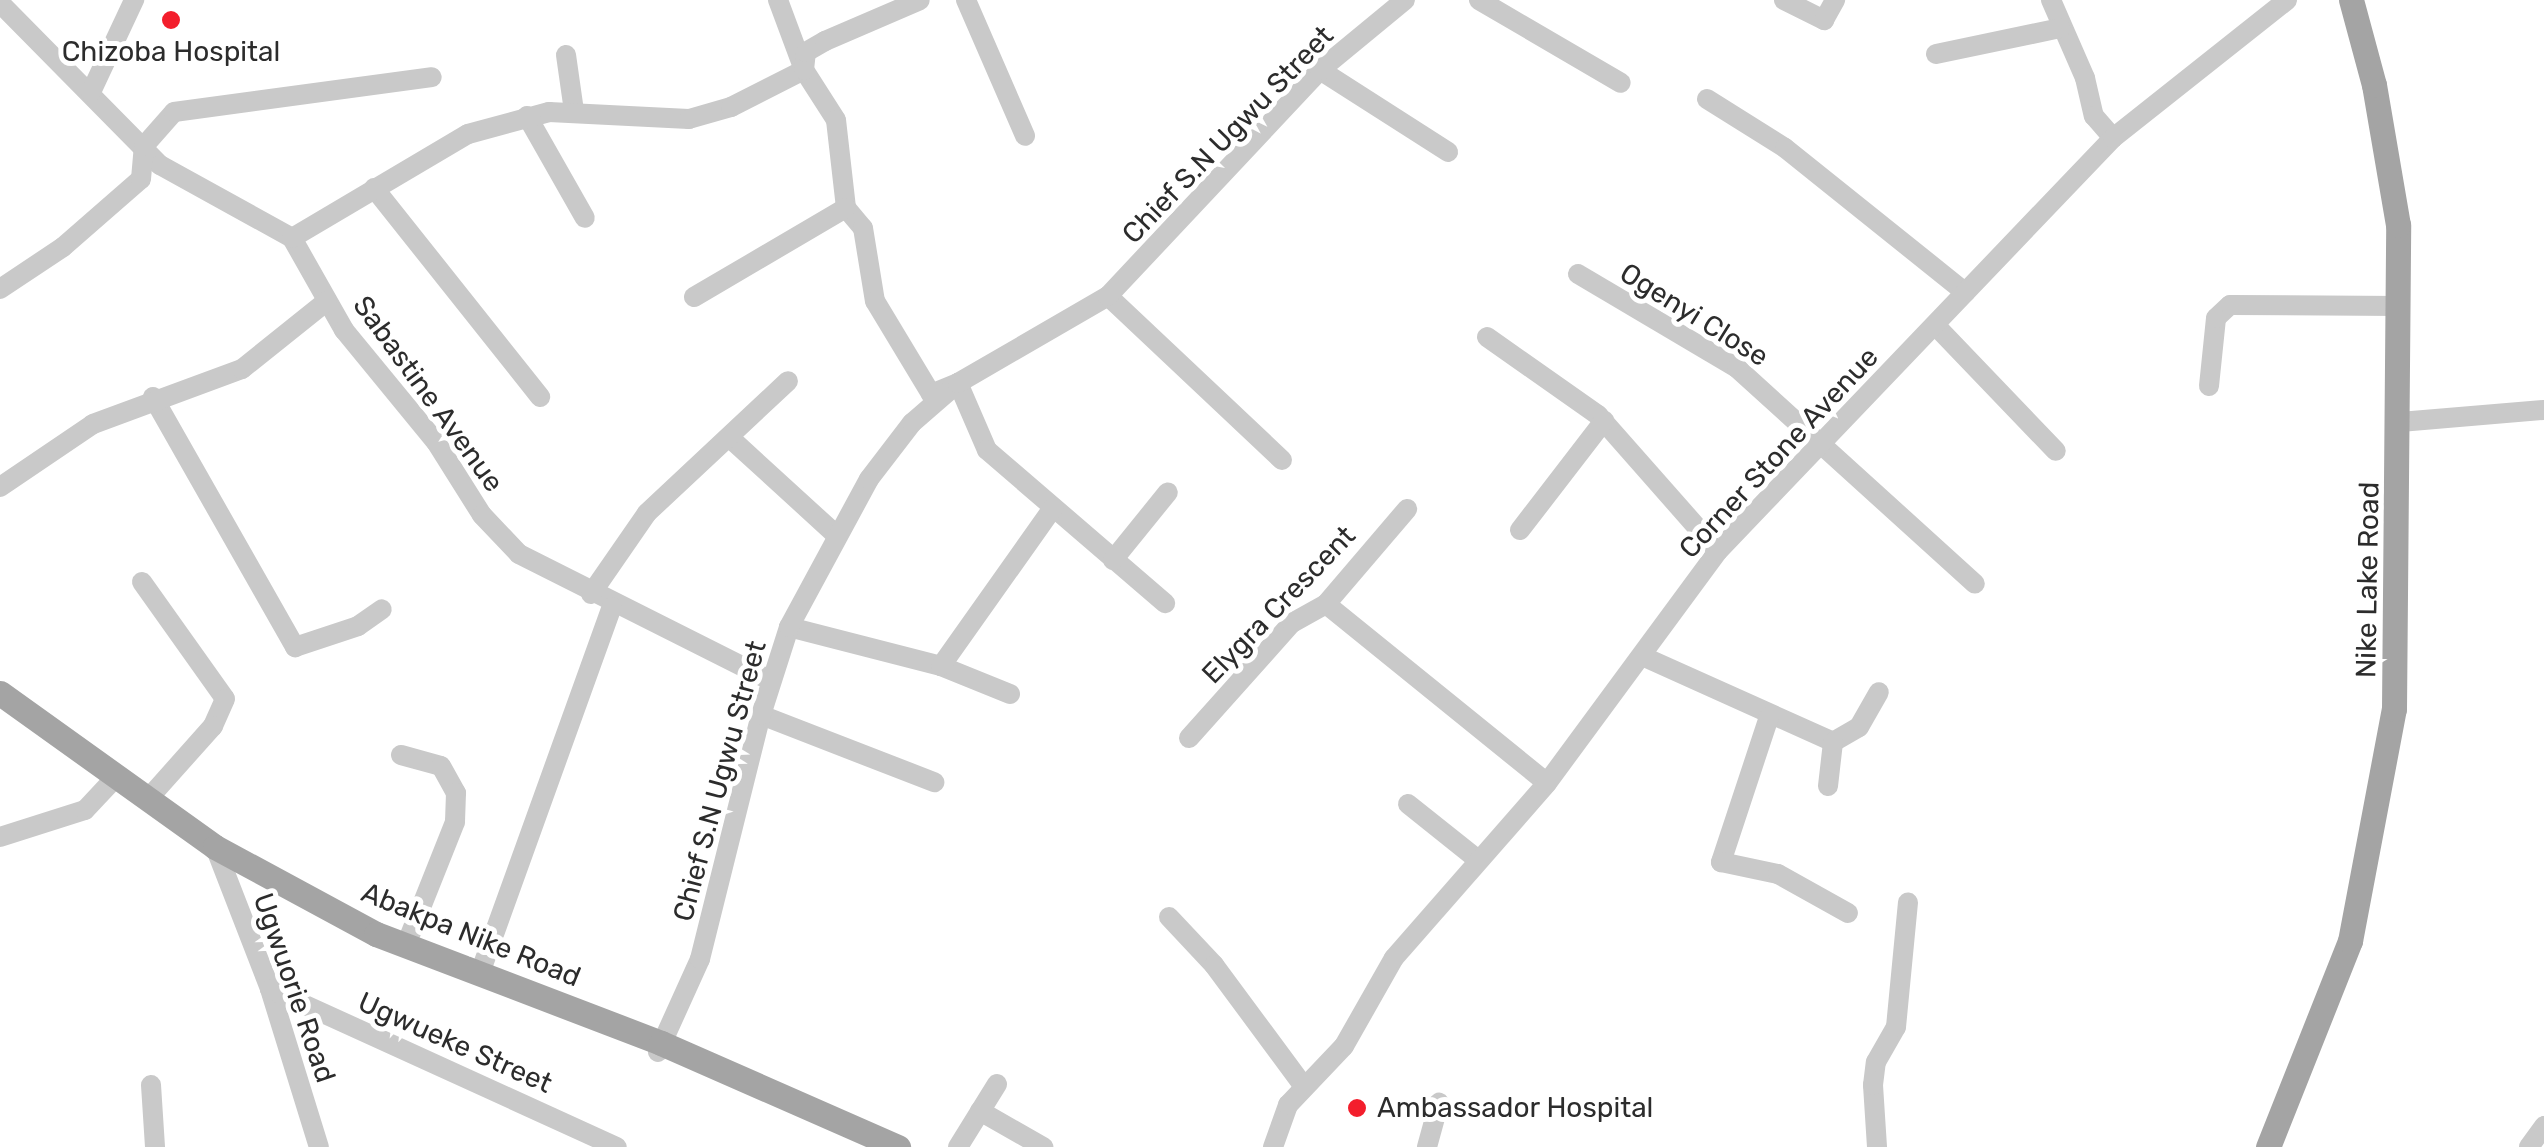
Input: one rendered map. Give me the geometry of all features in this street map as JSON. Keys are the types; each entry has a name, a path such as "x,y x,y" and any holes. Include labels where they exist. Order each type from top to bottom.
{"main road":[{"name":"Nike Lake Road","path":"2268,1147 2350,942 2383,787 2397,667 2398,226 2374,85 2351,0"},
{"name":"Abakpa Nike Road","path":"0,693 113,781 148,800 217,854 406,945 898,1147"},
{"name":"Abakpa Nike Road","path":"0,705 217,854 380,943 659,1048 874,1147"}],"street":[{"path":"91,92 134,0"},
{"path":"778,0 804,70 836,120 846,208 862,228 875,302 931,394 958,383 987,450 1165,604"},
{"path":"804,70 806,52 920,0"},
{"path":"966,0 1024,136"},
{"name":"Chief S.N Ugwu Street","path":"659,1048 700,959 761,715 790,627 835,534 912,423 958,383 1108,296 1320,70 1405,0"},
{"path":"1479,0 1621,83"},
{"path":"1784,0 1824,20 1835,0"},
{"path":"2051,0 2085,78 2094,116 2113,138"},
{"name":"Corner Stone Avenue","path":"1273,1147 1302,1084 1344,1046 1394,958 1476,859 1547,783 1718,551 2113,138 2287,0"},
{"path":"0,4 160,165 292,238 468,134 527,116 574,111 689,119 731,107 804,70"},
{"path":"1936,54 2060,28"},
{"path":"566,55 574,111"},
{"path":"1320,70 1448,152"},
{"path":"0,289 63,247 140,179 144,146 174,112 199,105 288,100 432,77"},
{"path":"1708,99 1786,148 1965,292"},
{"path":"527,116 585,218"},
{"path":"374,188 540,396"},
{"path":"694,297 846,208"},
{"name":"Sabastine Avenue","path":"292,238 327,300 436,442 482,515 518,554 612,606 771,681"},
{"name":"Ogenyi Close","path":"1578,274 1737,368 1975,584"},
{"path":"1108,296 1282,460"},
{"path":"0,487 93,424 153,397 242,369 327,300"},
{"path":"2208,386 2216,318 2230,306 2400,306"},
{"path":"1936,326 2056,451"},
{"path":"1486,337 1604,422 1718,551"},
{"path":"592,594 647,514 788,382"},
{"path":"153,397 296,647 358,626 382,609"},
{"path":"2400,422 2544,410"},
{"path":"1520,530 1604,422"},
{"path":"730,438 835,534"},
{"path":"1113,560 1168,492"},
{"path":"941,666 1053,508"},
{"name":"Elygra Crescent","path":"1189,738 1292,623 1326,604 1407,510"},
{"path":"142,582 226,698 213,726 148,800"},
{"path":"1326,604 1547,783"},
{"path":"480,973 612,606"},
{"path":"790,627 941,666 1010,694"},
{"path":"1642,656 1769,717 1833,742"},
{"path":"1833,742 1859,726 1879,692"},
{"path":"761,715 934,782"},
{"path":"1769,717 1722,862 1778,874 1848,913"},
{"path":"1828,786 1833,742"},
{"path":"401,755 441,766 456,793 455,822 406,945"},
{"path":"0,837 84,810 113,781"},
{"path":"1408,804 1476,859"},
{"name":"Ugwuorie Road","path":"217,854 270,989 320,1147"},
{"path":"1877,1147 1873,1085 1876,1062 1896,1027 1908,902"},
{"path":"1169,917 1214,965 1302,1084"},
{"name":"Ugwueke Street","path":"270,989 617,1147"},
{"path":"958,1147 997,1084"},
{"path":"151,1085 154,1147"},
{"path":"1427,1147 1438,1103"},
{"path":"980,1111 1043,1147"},
{"path":"2529,1147 2544,1126"}],"place":[{"name":"Chizoba Hospital","path":"171,20"},
{"name":"Ambassador Hospital","path":"1357,1108"}]}
